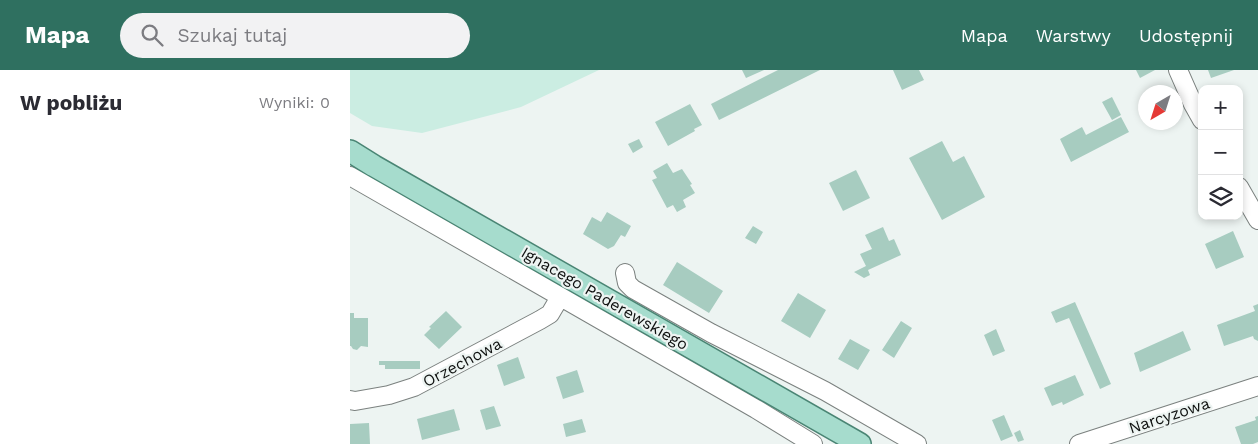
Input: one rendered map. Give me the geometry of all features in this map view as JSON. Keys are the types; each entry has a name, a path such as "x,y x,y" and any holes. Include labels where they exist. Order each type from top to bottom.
{"main road":[{"name":"Ignacego Paderewskiego","path":"350,151 860,444"}],"street":[{"path":"1178,70 1198,113"},
{"path":"350,176 756,409 813,444"},
{"path":"1243,194 1258,220"},
{"path":"625,273 627,282 632,289 711,333 824,391 917,444"},
{"name":"Orzechowa","path":"350,400 355,401 389,395 414,387 550,314 560,297"},
{"name":"Narcyzowa","path":"1079,444 1258,386"}],"green space":[{"path":"350,70 599,70 521,107 422,133 372,126 350,113"}],"building":[{"path":"742,70 764,70 746,78"},
{"path":"778,70 820,70 719,120 711,104"},
{"path":"893,70 919,70 924,80 902,90"},
{"path":"1136,70 1155,70 1140,78"},
{"path":"1208,70 1234,70 1211,78"},
{"path":"1112,97 1121,115 1112,120 1102,102"},
{"path":"690,104 702,125 668,146 655,122"},
{"path":"1121,117 1129,132 1071,162 1060,139 1082,127 1086,135"},
{"path":"639,139 643,147 633,153 628,144"},
{"path":"942,141 953,162 964,156 985,197 942,220 909,158"},
{"path":"667,163 673,173 682,169 692,184 690,185 695,193 683,200 686,207 677,212 673,205 667,208 652,180 657,178 653,171"},
{"path":"856,170 870,198 843,211 829,183"},
{"path":"607,212 631,226 625,237 621,235 614,246 608,249 583,234 592,217 601,222"},
{"path":"753,226 763,232 756,244 745,238"},
{"path":"883,227 889,241 894,239 901,255 868,270 870,275 864,278 854,272 866,266 860,254 872,249 865,235"},
{"path":"1233,231 1244,257 1216,269 1205,244"},
{"path":"677,262 723,291 709,313 663,285"},
{"path":"798,293 826,310 810,338 781,321"},
{"path":"1075,302 1111,384 1100,389 1069,318 1056,323 1051,312"},
{"path":"1258,304 1258,341 1253,336 1224,346 1217,325 1255,311 1253,306"},
{"path":"446,311 462,327 439,349 424,335 431,328 429,327"},
{"path":"350,313 354,313 354,318 368,318 368,347 361,346 357,350 350,346"},
{"path":"901,321 912,328 894,358 882,350"},
{"path":"996,329 1005,351 993,356 984,335"},
{"path":"1183,331 1191,350 1140,372 1134,353"},
{"path":"850,339 870,350 858,370 838,359"},
{"path":"518,357 525,378 504,386 497,365"},
{"path":"379,361 420,361 420,369 385,369 385,365 379,365"},
{"path":"577,370 584,392 563,399 556,377"},
{"path":"1075,375 1084,395 1063,405 1062,402 1052,406 1044,388"},
{"path":"494,406 501,426 486,430 480,410"},
{"path":"454,409 460,430 422,440 417,419"},
{"path":"1004,415 1013,436 1001,441 992,420"},
{"path":"1258,416 1258,442 1241,444 1235,427 1256,420 1255,417"},
{"path":"582,419 586,432 566,437 563,424"},
{"path":"369,423 370,444 350,444 350,424"},
{"path":"1020,430 1024,440 1018,442 1014,433"}]}
